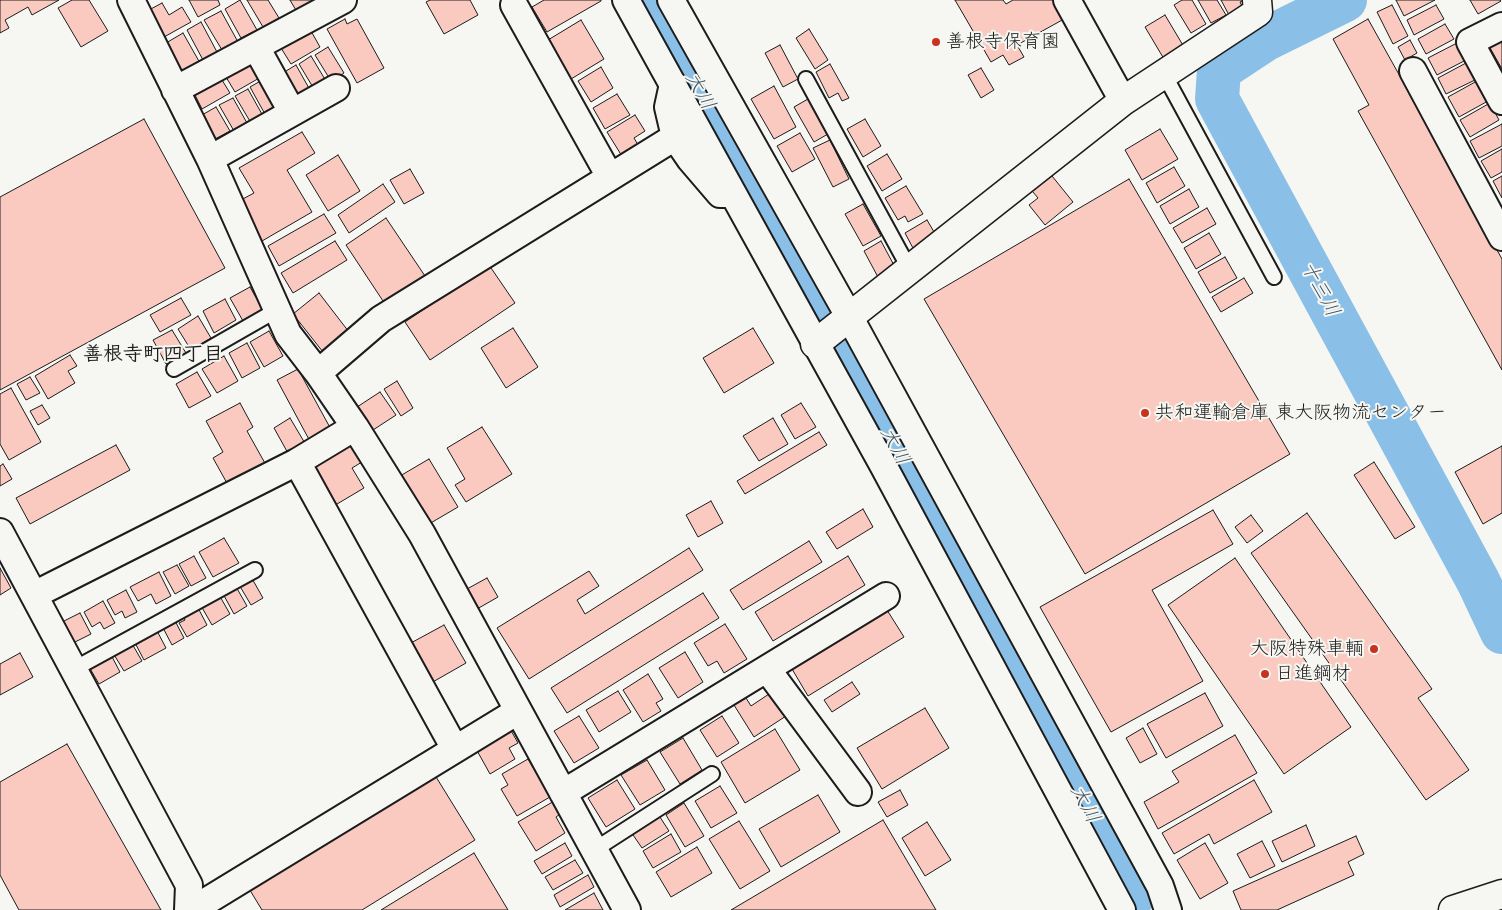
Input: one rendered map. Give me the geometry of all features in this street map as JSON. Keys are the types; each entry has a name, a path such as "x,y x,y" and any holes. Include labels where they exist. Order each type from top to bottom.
{"main road":[{"path":"815,344 1123,102 1258,12 1257,0"},
{"path":"1453,910 1502,894"}],"street":[{"path":"131,0 210,159 288,334 318,373 355,427 422,534 627,910"},
{"path":"175,90 343,0"},
{"path":"626,0 887,474 1122,910"},
{"path":"671,0 850,318 1160,886 1168,910"},
{"path":"1067,0 1123,102"},
{"path":"514,5 610,177"},
{"path":"1502,26 1470,42 1502,101"},
{"path":"256,47 292,112"},
{"path":"1413,71 1502,237"},
{"path":"673,84 668,107 675,137 690,159 720,194 733,194"},
{"path":"210,159 336,88"},
{"path":"318,373 381,319 675,137"},
{"path":"34,595 297,462 355,427"},
{"path":"297,462 455,749"},
{"path":"0,532 189,885 188,910"},
{"path":"563,793 886,596"},
{"path":"767,668 858,792"},
{"path":"192,910 518,711"}],"lane":[{"path":"1164,74 1274,277"},
{"path":"806,79 910,270"},
{"path":"174,369 277,310"},
{"path":"74,669 255,570"},
{"path":"594,850 712,774"}],"building":[{"path":"0,0 59,0 32,15 28,7 5,20 9,28 0,33"},
{"path":"72,0 89,0 108,31 81,47 58,8"},
{"path":"189,0 218,0 220,5 198,17"},
{"path":"240,0 257,30 241,38 225,9"},
{"path":"247,0 268,0 279,18 263,27"},
{"path":"290,0 313,0 314,2 297,12"},
{"path":"430,0 470,0 478,15 444,34 426,2"},
{"path":"544,0 601,1 547,32 532,7"},
{"path":"955,0 1003,0 1006,4 1013,0 1053,0 1064,19 1017,45 1024,57 1009,65 1003,55 991,62"},
{"path":"1182,0 1192,0 1206,24 1191,33 1174,5"},
{"path":"1198,0 1217,0 1226,15 1211,23"},
{"path":"1221,0 1244,0 1240,2 1243,8 1229,15"},
{"path":"1396,0 1435,0 1404,16"},
{"path":"1470,0 1500,0 1501,1 1478,14"},
{"path":"162,3 169,15 182,7 191,22 164,37 149,10"},
{"path":"1392,5 1408,36 1393,44 1377,12"},
{"path":"1436,5 1444,19 1414,35 1407,20"},
{"path":"221,11 238,42 222,50 204,20"},
{"path":"1165,15 1184,47 1164,59 1145,27"},
{"path":"345,19 347,24 357,19 384,68 357,83 327,29"},
{"path":"1368,19 1502,259 1502,370 1358,111 1369,105 1333,39"},
{"path":"581,20 604,59 571,79 548,40"},
{"path":"201,22 217,52 203,60 187,30"},
{"path":"1445,24 1454,39 1426,54 1418,39"},
{"path":"809,29 828,60 815,69 796,38"},
{"path":"311,31 320,47 291,64 281,48"},
{"path":"183,33 200,63 183,72 166,43"},
{"path":"1502,39 1502,69 1489,46"},
{"path":"1410,40 1417,53 1405,60 1398,47"},
{"path":"1457,43 1466,60 1437,75 1428,58"},
{"path":"780,45 798,79 783,87 765,53"},
{"path":"328,47 344,73 331,81 315,55"},
{"path":"311,56 326,81 314,89 299,64"},
{"path":"252,62 261,77 235,92 226,77"},
{"path":"1466,63 1475,80 1446,94 1438,78"},
{"path":"830,64 849,98 842,101 838,93 829,98 816,72"},
{"path":"296,65 310,90 295,99 281,74"},
{"path":"601,67 613,88 591,102 578,81"},
{"path":"981,68 994,90 981,98 968,75"},
{"path":"264,79 281,108 266,116 250,87"},
{"path":"222,80 230,93 202,109 195,95"},
{"path":"1477,81 1488,101 1459,117 1448,97"},
{"path":"774,86 796,127 774,139 751,99"},
{"path":"248,89 263,116 251,123 235,96"},
{"path":"617,94 630,115 605,129 593,108"},
{"path":"233,98 247,123 234,131 219,105"},
{"path":"808,99 828,134 814,142 794,107"},
{"path":"1490,103 1499,120 1470,137 1460,120"},
{"path":"216,107 230,131 215,139 202,115"},
{"path":"635,115 645,131 634,138 641,150 625,161 607,132"},
{"path":"144,119 225,268 0,390 0,197"},
{"path":"865,119 881,146 863,157 847,129"},
{"path":"1502,124 1502,146 1479,158 1470,141"},
{"path":"1160,129 1178,159 1142,180 1125,150"},
{"path":"302,132 315,153 287,170 312,212 262,241 239,201 254,193 239,168"},
{"path":"800,133 815,159 792,172 777,146"},
{"path":"830,140 849,179 833,187 813,148"},
{"path":"1502,149 1502,172 1491,178 1481,161"},
{"path":"887,154 902,179 882,191 867,166"},
{"path":"338,155 360,191 328,211 306,175"},
{"path":"1174,167 1185,186 1157,203 1146,183"},
{"path":"410,169 424,193 404,204 390,180"},
{"path":"1048,171 1073,202 1045,225 1029,205 1038,198 1028,186"},
{"path":"1502,176 1502,198 1493,181"},
{"path":"1129,179 1290,454 1085,574 924,299"},
{"path":"383,184 395,202 349,233 338,215"},
{"path":"906,186 923,214 908,222 905,216 898,220 885,198"},
{"path":"1189,189 1199,207 1170,224 1160,206"},
{"path":"863,204 881,236 863,246 845,214"},
{"path":"1207,208 1216,224 1182,243 1173,228"},
{"path":"324,214 336,233 279,266 268,246"},
{"path":"386,218 425,276 385,304 346,245"},
{"path":"927,220 937,237 914,250 905,233"},
{"path":"1209,233 1221,254 1196,269 1184,248"},
{"path":"335,241 347,260 293,293 281,273"},
{"path":"881,241 896,269 879,279 864,251"},
{"path":"1225,257 1237,278 1210,293 1198,272"},
{"path":"489,265 515,303 430,360 405,322"},
{"path":"1244,278 1253,293 1221,312 1212,297"},
{"path":"250,287 263,310 243,321 230,298"},
{"path":"319,293 349,332 323,352 293,314"},
{"path":"181,298 191,315 160,332 150,315"},
{"path":"225,299 236,320 214,333 203,311"},
{"path":"198,316 211,338 191,350 178,329"},
{"path":"513,328 538,367 506,388 481,348"},
{"path":"753,328 774,363 724,393 703,358"},
{"path":"172,330 186,353 166,364 153,340"},
{"path":"269,331 283,356 264,367 250,342"},
{"path":"247,343 260,368 242,378 229,353"},
{"path":"70,355 77,366 68,371 75,383 48,399 35,376"},
{"path":"224,356 238,381 217,393 202,369"},
{"path":"298,369 333,433 312,445 277,380"},
{"path":"197,372 211,396 189,408 176,384"},
{"path":"30,377 40,393 26,400 17,384"},
{"path":"397,381 413,408 401,416 384,389"},
{"path":"11,388 41,442 9,460 0,444 0,394"},
{"path":"380,392 396,415 373,430 357,407"},
{"path":"240,403 253,427 247,431 266,465 228,485 213,458 223,452 206,421"},
{"path":"801,403 816,427 795,439 781,415"},
{"path":"42,405 50,418 38,425 30,411"},
{"path":"290,418 306,445 289,455 274,428"},
{"path":"773,418 788,444 759,461 743,436"},
{"path":"482,427 512,474 466,502 455,485 465,479 447,448"},
{"path":"819,432 827,445 745,494 737,481"},
{"path":"347,437 362,462 352,468 364,488 332,507 305,462"},
{"path":"116,445 130,470 30,524 16,498"},
{"path":"1502,446 1502,513 1483,524 1455,472"},
{"path":"429,459 458,507 429,524 400,476"},
{"path":"1374,462 1415,527 1395,539 1354,475"},
{"path":"3,464 12,479 0,486 0,466"},
{"path":"711,501 723,523 698,537 686,515"},
{"path":"863,509 873,527 837,549 826,532"},
{"path":"1213,510 1233,544 1152,590 1203,681 1111,732 1040,607"},
{"path":"1307,513 1432,689 1418,698 1469,770 1426,800 1251,553"},
{"path":"1251,515 1263,531 1247,543 1235,527"},
{"path":"224,538 239,563 213,577 199,552"},
{"path":"809,541 822,562 743,610 730,590"},
{"path":"689,548 703,570 529,679 497,628 589,571 599,586 577,600 585,614"},
{"path":"194,556 206,578 191,586 179,564"},
{"path":"848,556 865,585 773,641 755,612"},
{"path":"1235,558 1351,727 1284,774 1168,605"},
{"path":"177,565 189,586 175,594 163,572"},
{"path":"0,568 11,588 0,595"},
{"path":"159,572 171,596 156,604 151,594 138,601 130,587"},
{"path":"250,575 263,598 251,605 238,583"},
{"path":"487,578 498,597 477,609 467,589"},
{"path":"235,585 247,606 234,614 222,592"},
{"path":"126,590 137,612 125,618 122,611 115,615 107,600"},
{"path":"218,593 230,614 212,625 200,604"},
{"path":"703,593 719,618 567,713 551,688"},
{"path":"103,601 115,623 104,629 100,622 92,627 84,612"},
{"path":"197,606 207,625 187,637 179,623 185,620 182,614"},
{"path":"887,610 904,637 808,696 792,669"},
{"path":"80,613 91,634 71,644 60,623"},
{"path":"174,619 184,638 172,645 162,626"},
{"path":"725,624 747,659 724,673 717,661 708,666 694,643"},
{"path":"444,625 466,663 431,683 409,644"},
{"path":"156,629 166,648 144,660 134,641"},
{"path":"131,642 142,661 124,671 113,653"},
{"path":"685,652 703,682 678,698 659,668"},
{"path":"20,653 33,677 0,695 0,664"},
{"path":"110,653 120,672 99,684 88,665"},
{"path":"648,674 663,699 656,703 661,711 643,722 623,690"},
{"path":"852,682 860,694 832,712 824,700"},
{"path":"618,691 631,712 599,732 586,710"},
{"path":"772,692 786,716 754,737 734,705 746,698 751,706"},
{"path":"1205,693 1223,726 1166,758 1147,724"},
{"path":"925,708 949,748 882,789 857,748"},
{"path":"579,716 599,748 574,763 554,731"},
{"path":"722,716 739,743 717,757 700,730"},
{"path":"509,727 518,743 509,748 515,759 490,774 475,747"},
{"path":"1143,728 1157,754 1140,763 1126,738"},
{"path":"775,729 800,770 745,803 721,762"},
{"path":"1235,735 1257,773 1158,829 1144,802 1179,782 1172,771"},
{"path":"683,738 702,770 680,784 660,752"},
{"path":"67,744 161,910 19,910 0,875 0,782"},
{"path":"528,759 550,797 517,816 501,789 508,785 502,774"},
{"path":"647,760 665,790 640,805 621,775"},
{"path":"433,772 475,840 362,910 262,910 248,887"},
{"path":"617,780 635,809 606,827 588,798"},
{"path":"1254,780 1272,812 1214,844 1209,834 1174,854 1162,833"},
{"path":"720,786 737,813 711,828 695,801"},
{"path":"900,790 908,805 887,817 878,802"},
{"path":"818,795 840,832 781,867 759,829"},
{"path":"556,800 563,812 556,817 565,833 536,851 518,822"},
{"path":"684,803 704,836 685,847 666,815"},
{"path":"658,814 669,831 642,848 631,832"},
{"path":"883,820 936,910 731,910"},
{"path":"739,821 770,871 740,889 709,839"},
{"path":"927,822 951,860 925,876 902,838"},
{"path":"1306,825 1315,846 1282,862 1272,841"},
{"path":"671,834 681,852 653,868 643,851"},
{"path":"1356,836 1364,854 1348,862 1354,875 1277,910 1241,910 1233,891"},
{"path":"1262,841 1275,866 1250,878 1237,854"},
{"path":"565,843 572,856 542,874 534,861"},
{"path":"1205,843 1228,883 1200,899 1177,860"},
{"path":"697,847 712,873 671,897 656,872"},
{"path":"474,853 508,910 381,910"},
{"path":"575,860 583,873 553,890 545,877"},
{"path":"588,875 594,887 560,907 554,895"},
{"path":"594,893 603,910 565,910"}],"waterway":[{"name":"大川","path":"649,0 823,309 1133,896"},
{"name":"十三川","path":"1345,0 1266,39 1219,70 1217,99 1478,581 1502,632"}],"place":[{"name":"善根寺保育園","path":"936,42"},
{"name":"共和運輸倉庫 東大阪物流センター","path":"1145,413"},
{"name":"大阪特殊車輌","path":"1374,649"},
{"name":"日進鋼材","path":"1265,674"}],"district":[{"name":"善根寺町四丁目","path":"153,354"}]}
